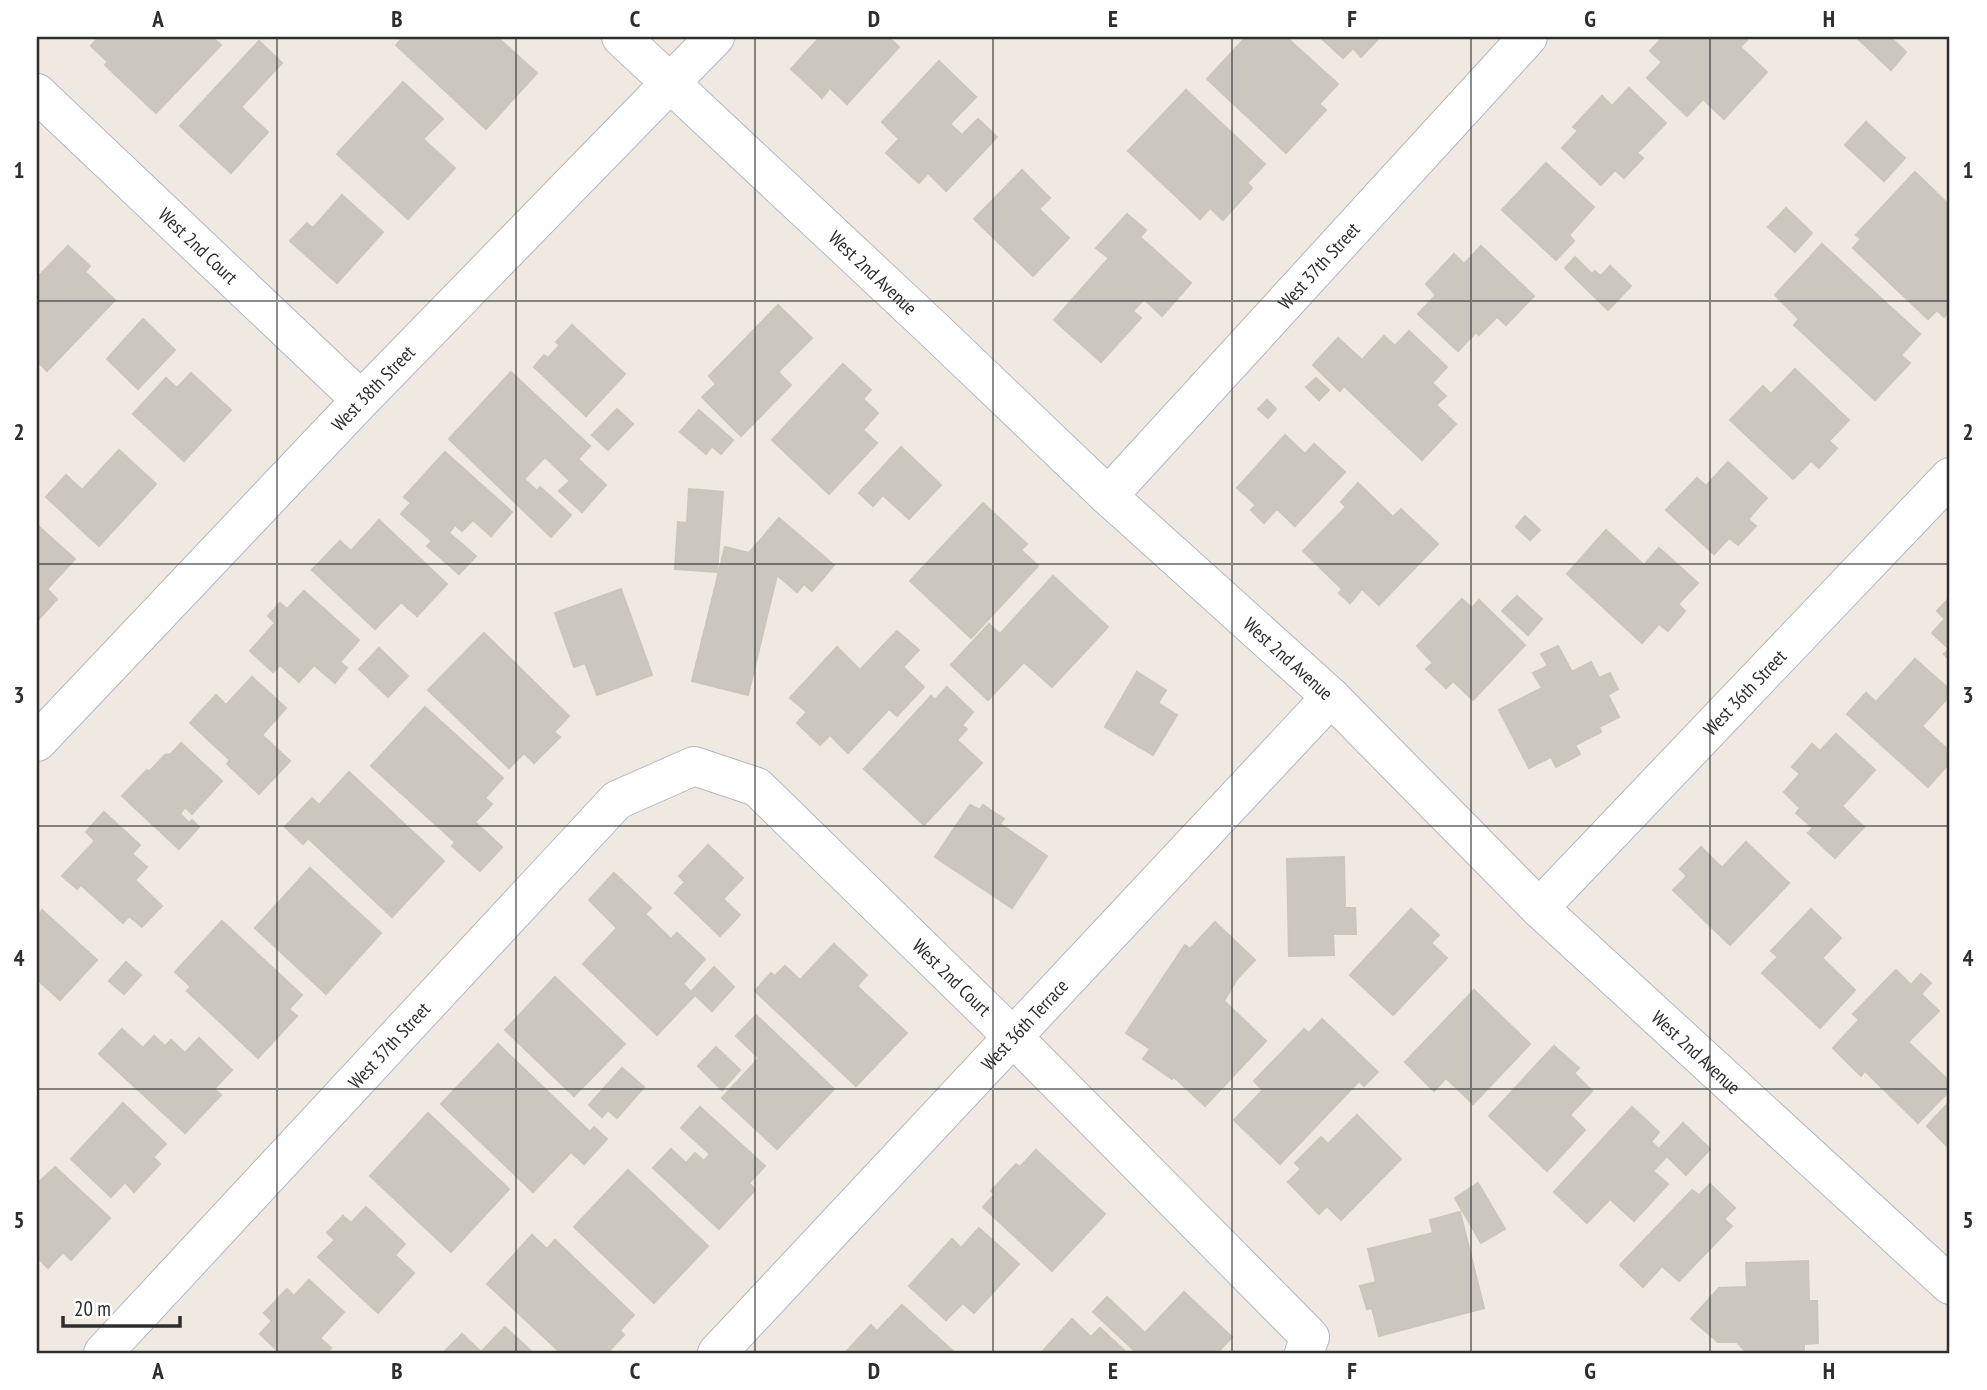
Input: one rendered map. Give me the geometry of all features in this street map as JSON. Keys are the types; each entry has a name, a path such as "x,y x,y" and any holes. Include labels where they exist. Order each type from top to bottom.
{"street":[{"name":"West 2nd Avenue","path":"621,37 1108,496 1331,697 1539,908 1950,1285"},
{"name":"West 38th Street","path":"41,728 715,37"},
{"name":"West 37th Street","path":"1108,496 1528,37"},
{"name":"West 2nd Court","path":"37,93 360,400"},
{"name":"West 36th Street","path":"1539,908 1950,477"},
{"name":"West 36th Terrace","path":"717,1353 1331,697"},
{"name":"West 37th Street","path":"103,1353 617,800 694,766"},
{"name":"West 2nd Court","path":"694,766 757,788 1013,1037 1307,1345"}],"building":[{"path":"99,37 212,37 221,45 156,113 105,65 108,62 91,46"},
{"path":"403,37 497,37 537,73 486,129 396,45"},
{"path":"820,37 888,37 899,47 847,104 830,88 822,98 791,69"},
{"path":"1246,37 1286,37 1338,84 1319,104 1326,110 1286,153 1207,79"},
{"path":"1320,37 1380,37 1361,57 1353,48 1343,58"},
{"path":"1663,37 1744,37 1747,40 1740,47 1767,72 1724,119 1703,99 1687,116 1647,78 1662,62 1650,51"},
{"path":"1856,37 1890,37 1906,52 1891,70"},
{"path":"259,41 282,63 241,107 268,132 231,173 180,126"},
{"path":"939,61 976,97 950,124 962,135 978,119 997,137 946,191 928,173 919,183 886,153 899,139 882,122"},
{"path":"403,82 443,119 423,139 455,168 408,219 337,154"},
{"path":"1629,88 1666,123 1637,153 1643,158 1624,178 1615,170 1601,185 1562,148 1578,131 1573,127 1602,96 1612,106"},
{"path":"1186,90 1265,164 1247,183 1252,188 1223,220 1210,208 1200,219 1128,151"},
{"path":"1866,122 1905,158 1884,181 1845,145"},
{"path":"1546,163 1594,207 1569,235 1574,241 1556,260 1502,210"},
{"path":"1022,170 1050,198 1039,209 1069,238 1033,276 974,219"},
{"path":"1915,172 1950,206 1950,310 1944,317 1937,310 1928,319 1853,248 1861,239 1856,235"},
{"path":"342,195 383,232 337,283 290,241 307,223 313,228"},
{"path":"1786,208 1812,233 1795,252 1768,227"},
{"path":"1127,214 1146,230 1140,237 1191,283 1162,316 1144,299 1133,311 1141,318 1101,362 1054,320 1109,258 1096,248"},
{"path":"1822,244 1920,334 1901,355 1910,363 1875,400 1794,325 1799,319 1775,295"},
{"path":"68,246 90,266 85,272 115,300 47,371 37,361 37,278"},
{"path":"1481,246 1534,296 1506,325 1497,317 1479,335 1476,332 1458,351 1418,314 1436,295 1426,284 1454,254 1464,264"},
{"path":"1575,257 1592,274 1595,271 1601,276 1610,266 1631,286 1608,310 1565,268"},
{"path":"778,305 812,338 778,372 791,385 741,436 702,397 716,384 709,376"},
{"path":"143,319 175,350 138,389 107,359"},
{"path":"572,325 625,374 586,416 534,367 544,355 548,358 560,345 556,342"},
{"path":"1409,331 1447,367 1432,383 1446,396 1436,405 1456,424 1422,460 1344,386 1340,391 1313,365 1338,338 1362,360 1384,336 1395,346"},
{"path":"843,364 871,390 863,399 878,413 863,430 877,443 829,494 772,440"},
{"path":"1795,369 1849,420 1829,441 1837,448 1819,468 1811,461 1793,479 1730,420 1763,386 1771,394"},
{"path":"511,372 590,446 578,459 606,485 582,512 559,491 570,481 545,457 524,479 537,491 540,487 571,515 551,537 449,439"},
{"path":"191,373 231,410 184,461 133,414 166,378 177,388"},
{"path":"1316,378 1329,390 1319,400 1306,387"},
{"path":"1267,400 1276,409 1268,418 1258,409"},
{"path":"617,409 633,424 608,450 592,435"},
{"path":"699,410 733,440 721,454 712,446 706,454 680,432"},
{"path":"1285,435 1305,454 1314,444 1345,472 1295,526 1277,509 1264,523 1251,510 1256,505 1237,488"},
{"path":"901,447 941,485 909,519 883,495 873,506 859,493"},
{"path":"119,450 156,484 99,546 46,497 66,475 82,490"},
{"path":"445,452 512,512 491,536 473,520 462,531 455,525 449,533 476,556 459,574 427,546 432,541 401,514 411,503 404,497"},
{"path":"1728,462 1767,498 1748,519 1756,526 1738,545 1729,538 1714,554 1666,510 1697,478 1706,486"},
{"path":"1358,483 1393,517 1401,509 1438,544 1379,605 1362,589 1350,603 1339,593 1342,589 1303,551 1346,507 1341,502"},
{"path":"689,489 723,492 717,572 675,569 678,522 687,523"},
{"path":"983,503 1027,544 1021,550 1038,566 971,638 910,581"},
{"path":"1525,516 1540,530 1530,540 1516,527"},
{"path":"779,518 834,565 812,591 804,584 797,592 777,575 748,695 692,681 725,547 749,553"},
{"path":"379,520 447,584 417,616 401,602 375,629 312,570 340,541 351,551"},
{"path":"37,525 75,559 47,589 57,599 38,620"},
{"path":"1606,530 1644,565 1659,548 1698,583 1678,604 1685,611 1668,631 1659,624 1642,643 1567,574"},
{"path":"1053,576 1108,627 1052,687 1024,662 988,700 951,665 989,624 1000,634"},
{"path":"621,589 652,675 597,695 585,663 574,667 555,613"},
{"path":"304,591 359,640 340,662 347,668 335,683 314,665 299,682 280,665 273,672 250,651 275,623 268,616 280,603 287,609"},
{"path":"1517,596 1542,619 1528,635 1502,611"},
{"path":"1950,597 1950,660 1944,654 1949,649 1932,633 1945,619 1937,611"},
{"path":"1462,599 1472,608 1479,600 1525,645 1473,700 1453,681 1446,688 1426,669 1433,663 1417,646"},
{"path":"897,631 919,650 903,667 924,687 897,716 889,709 848,753 830,735 820,745 797,723 807,712 790,698 837,647 860,670"},
{"path":"484,633 569,716 554,732 560,737 534,763 524,753 509,768 428,690"},
{"path":"1558,646 1572,672 1591,662 1599,678 1610,673 1618,689 1608,695 1619,717 1599,727 1601,732 1575,745 1580,754 1556,767 1551,757 1529,768 1499,710 1542,688 1533,673 1548,666 1541,654"},
{"path":"379,648 408,676 388,697 359,669"},
{"path":"1915,659 1950,690 1950,695 1922,726 1950,752 1950,762 1928,787 1847,714 1866,693 1876,702"},
{"path":"1137,672 1166,690 1158,703 1177,715 1153,755 1105,727"},
{"path":"252,677 286,708 262,735 290,761 259,794 227,764 230,760 190,723 216,695 226,705"},
{"path":"947,687 973,712 962,725 967,729 957,740 982,763 924,825 864,769 931,696 935,700"},
{"path":"425,707 503,778 485,798 492,804 475,822 502,847 480,871 452,846 455,842 371,766"},
{"path":"1836,734 1875,770 1842,806 1864,827 1835,858 1808,833 1813,828 1796,813 1800,808 1784,792 1800,774 1792,767 1812,744 1820,751"},
{"path":"181,743 222,781 192,814 185,807 180,814 189,823 192,820 199,827 179,849 122,796 147,770 149,772"},
{"path":"349,772 444,861 392,917 308,838 303,844 285,827 312,798 319,805"},
{"path":"970,805 980,810 983,805 1004,819 1000,824 1047,856 1012,908 935,857"},
{"path":"104,812 140,845 132,854 147,867 135,880 162,906 142,927 129,916 123,923 81,885 77,889 62,876 95,841 86,832"},
{"path":"1746,842 1789,883 1730,945 1673,890 1687,876 1680,869 1701,847 1722,868"},
{"path":"708,845 743,878 723,899 740,915 720,936 675,893 685,882 679,876"},
{"path":"1344,857 1345,908 1355,908 1356,934 1333,934 1334,955 1289,956 1287,859"},
{"path":"310,868 381,933 326,994 255,928"},
{"path":"614,873 651,908 645,914 671,939 677,933 705,959 683,984 691,992 714,967 734,987 712,1011 695,995 657,1035 583,964 617,928 589,900"},
{"path":"1411,909 1439,935 1431,943 1447,958 1393,1015 1350,975"},
{"path":"1811,909 1841,938 1822,958 1855,990 1820,1028 1762,973 1778,957 1771,951"},
{"path":"42,910 97,960 60,1000 37,979 37,916"},
{"path":"222,921 302,995 289,1009 297,1016 258,1058 187,991 191,987 175,972"},
{"path":"1215,922 1255,960 1237,979 1224,1001 1266,1041 1205,1106 1174,1077 1172,1079 1143,1059 1150,1049 1126,1033 1185,945 1190,949"},
{"path":"834,944 867,975 857,986 907,1033 856,1086 755,991 771,973 775,976 785,966 800,980"},
{"path":"126,962 141,975 124,994 109,981"},
{"path":"1896,970 1911,985 1921,974 1931,983 1921,994 1939,1011 1908,1042 1950,1082 1950,1090 1918,1123 1865,1071 1861,1076 1833,1048 1859,1020 1853,1014"},
{"path":"555,977 625,1044 574,1096 505,1030"},
{"path":"1474,990 1530,1044 1473,1104 1446,1078 1434,1091 1405,1062"},
{"path":"756,1015 834,1089 777,1149 722,1098 759,1058 736,1036"},
{"path":"1322,1019 1378,1072 1364,1086 1359,1081 1280,1164 1234,1120 1263,1090 1254,1081 1304,1029 1309,1033"},
{"path":"122,1029 143,1048 154,1036 165,1046 171,1040 185,1053 199,1038 232,1070 214,1089 221,1095 185,1133 99,1054"},
{"path":"498,1044 590,1132 594,1127 607,1139 584,1164 571,1152 533,1192 441,1104"},
{"path":"1554,1046 1579,1068 1574,1073 1592,1091 1570,1115 1585,1130 1547,1171 1489,1116"},
{"path":"716,1047 740,1070 722,1090 698,1066"},
{"path":"622,1068 644,1087 617,1118 608,1110 602,1117 589,1105"},
{"path":"1950,1101 1950,1149 1927,1126"},
{"path":"123,1103 166,1144 153,1157 160,1164 134,1192 125,1182 111,1197 71,1159"},
{"path":"700,1107 765,1166 749,1183 755,1190 719,1229 653,1168 671,1149 686,1163 695,1153 704,1161 710,1154 681,1128"},
{"path":"1632,1107 1659,1132 1651,1142 1659,1149 1683,1123 1710,1149 1686,1175 1667,1156 1653,1171 1668,1184 1634,1221 1610,1199 1587,1223 1554,1192"},
{"path":"428,1113 509,1189 451,1252 370,1176"},
{"path":"1357,1115 1401,1159 1341,1220 1327,1206 1319,1214 1288,1182 1301,1169 1295,1163 1321,1137 1328,1144"},
{"path":"1036,1150 1105,1214 1052,1271 983,1207 995,1194 991,1191 1016,1164 1020,1167"},
{"path":"55,1167 110,1218 71,1260 63,1252 48,1268 37,1257 37,1184"},
{"path":"628,1170 708,1246 654,1303 574,1227"},
{"path":"1478,1183 1505,1229 1481,1243 1455,1198"},
{"path":"1710,1184 1735,1208 1724,1219 1732,1226 1679,1281 1662,1266 1643,1287 1620,1265 1692,1190 1699,1195"},
{"path":"366,1207 405,1244 395,1255 414,1273 378,1313 318,1257 335,1240 327,1233 343,1216 351,1223"},
{"path":"1460,1212 1484,1308 1379,1336 1372,1308 1367,1309 1360,1286 1376,1282 1368,1249 1433,1233 1430,1220"},
{"path":"979,1228 1019,1264 974,1313 963,1303 946,1320 909,1286 952,1239 961,1248"},
{"path":"532,1235 547,1249 555,1240 634,1315 620,1330 624,1335 607,1353 561,1353 487,1284"},
{"path":"1808,1261 1809,1301 1817,1301 1818,1343 1804,1344 1804,1353 1747,1353 1737,1342 1718,1342 1691,1319 1719,1288 1747,1287 1746,1263"},
{"path":"309,1280 344,1312 320,1338 331,1348 326,1353 280,1353 260,1334 272,1321 264,1313 287,1289 294,1296"},
{"path":"1184,1292 1232,1337 1217,1353 1137,1353 1093,1312 1107,1297 1145,1333"},
{"path":"902,1305 955,1353 845,1353 871,1325 877,1331"},
{"path":"1072,1319 1091,1337 1100,1328 1127,1353 1041,1353"},
{"path":"505,1327 533,1353 443,1353 462,1334 481,1352"}]}
